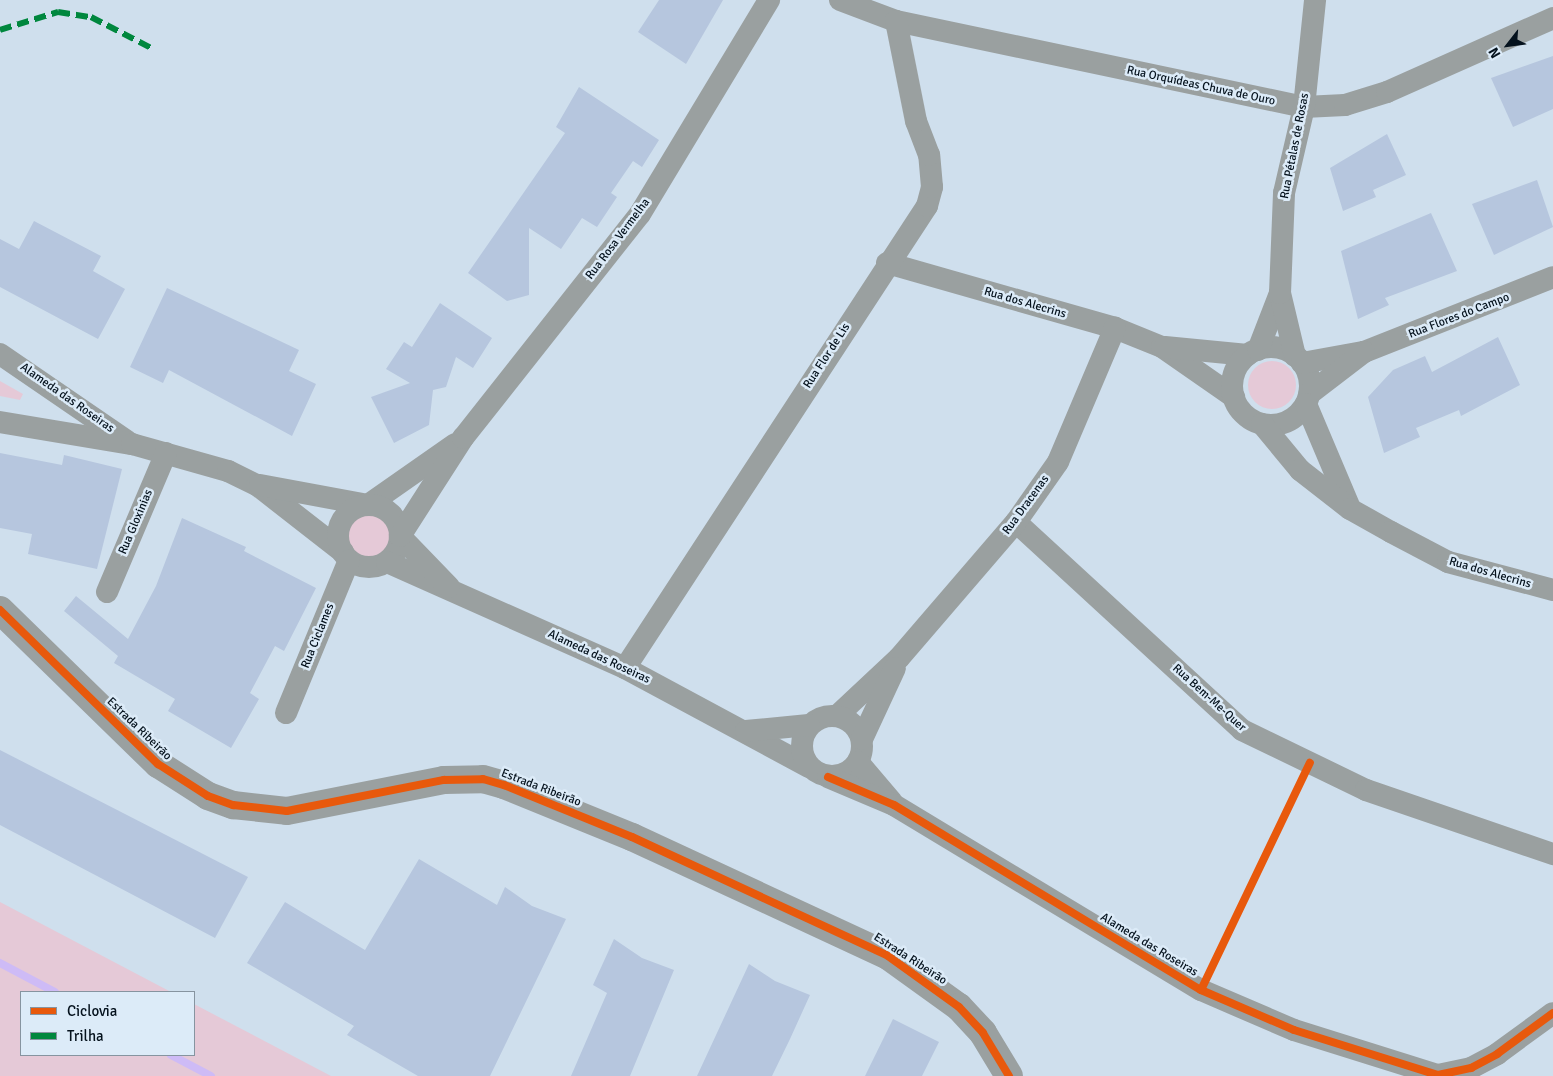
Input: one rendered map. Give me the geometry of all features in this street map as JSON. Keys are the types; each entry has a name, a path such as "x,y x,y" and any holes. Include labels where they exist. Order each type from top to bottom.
{"street":[{"name":"Rua Rosa Vermelha","path":"400,536 463,438 640,214 769,0"},
{"name":"Rua Orquídeas Chuva de Ouro","path":"840,0 896,21 1304,107 1345,105 1387,92 1553,18"},
{"name":"Rua Pétalas de Rosas","path":"1299,360 1280,293 1284,193 1304,107 1315,0"},
{"name":"Rua Flor de Lis","path":"625,668 887,264 927,206 932,187 929,156 916,122 896,21"},
{"name":"Rua dos Alecrins","path":"887,264 1115,328 1162,346 1234,397"},
{"name":"Rua Flores do Campo","path":"1299,360 1364,352 1553,277"},
{"name":"Rua Pétalas de Rosas","path":"1253,352 1280,293"},
{"name":"Rua Dracenas","path":"838,715 899,658 1016,522 1058,462 1115,328"},
{"name":"Rua dos Alecrins","path":"1162,346 1253,352"},
{"path":"1308,399 1288,422 1262,424 1249,419 1234,397 1234,374 1253,352 1281,349 1299,360 1308,399 1350,509"},
{"name":"Rua Flores do Campo","path":"1308,399 1364,352"},
{"name":"Alameda das Roseiras","path":"0,354 132,444"},
{"name":"Alameda das Roseiras","path":"0,422 132,444 166,452 257,485 368,505"},
{"name":"Rua dos Alecrins","path":"1262,424 1300,470 1350,509 1448,562 1553,590"},
{"name":"Rua Rosa Vermelha","path":"368,505 463,438"},
{"name":"Rua Gloxinias","path":"107,592 166,452"},
{"name":"Alameda das Roseiras","path":"257,485 346,556"},
{"path":"368,505 387,511 400,536 387,562 368,567 346,556 338,531 342,521 357,507 368,505"},
{"name":"Rua Bem-Me-Quer","path":"1016,522 1242,730 1366,790 1553,854"},
{"name":"Alameda das Roseiras","path":"400,536 449,587"},
{"name":"Rua Ciclames","path":"286,713 346,556"},
{"name":"Alameda das Roseiras","path":"387,562 449,587 625,668 746,731 818,772 894,805 1202,990 1294,1030 1438,1075 1471,1068 1497,1054 1553,1013"},
{"name":"Estrada Ribeirão","path":"0,610 158,764 208,796 240,806 287,811 444,780 483,780 504,785 632,837 888,956 958,1007 982,1033 1009,1076"},
{"name":"Rua Dracenas","path":"862,739 899,658"},
{"path":"838,715 853,724 862,739 858,762 848,771 818,772 803,739 809,726 822,716 838,715"},
{"path":"746,731 809,726"},
{"name":"Alameda das Roseiras","path":"858,762 894,805"}],"shaded area":[{"path":"1272,361 1281,363 1289,368 1294,376 1296,385 1294,394 1289,402 1281,407 1272,409 1263,407 1255,402 1250,394 1248,385 1250,376 1255,368 1263,363"},
{"path":"0,381 23,394 20,400 0,396"},
{"path":"365,513 373,513 385,519 391,535 385,551 373,557 365,557 353,551 347,539 347,531 353,519"},
{"path":"0,902 169,991 20,991 20,1056 195,1056 195,1005 331,1076 0,1076"}],"building":[{"path":"659,0 723,0 686,64 638,32"},
{"path":"1553,56 1553,109 1513,127 1491,78"},
{"path":"579,87 659,140 642,167 633,161 611,193 617,197 597,227 582,218 561,249 529,228 529,295 507,301 468,273 565,133 556,127"},
{"path":"1387,134 1406,175 1373,190 1376,197 1343,211 1330,168"},
{"path":"1537,180 1553,227 1494,255 1472,204"},
{"path":"1431,213 1457,271 1385,298 1389,305 1358,319 1341,251"},
{"path":"34,221 101,256 93,271 125,289 98,339 0,287 0,239 19,249"},
{"path":"167,288 299,350 289,371 316,384 292,436 169,370 163,383 130,367"},
{"path":"440,303 492,338 473,368 456,357 446,387 433,390 429,425 394,443 371,397 410,383 386,369 404,342 412,347"},
{"path":"1498,337 1520,385 1461,416 1459,410 1416,428 1420,437 1384,453 1368,397 1393,370 1425,356 1432,372"},
{"path":"0,453 62,465 64,455 122,469 97,569 28,554 32,534 0,528"},
{"path":"182,518 246,547 244,551 316,588 284,651 275,646 250,693 259,699 231,748 168,711 175,699 114,663 118,656 64,611 76,596 128,639 156,586"},
{"path":"0,750 248,877 215,938 0,825"},
{"path":"419,859 497,905 505,887 532,906 566,919 490,1076 418,1076 347,1035 354,1026 247,963 285,902 365,950"},
{"path":"614,939 642,958 674,970 630,1076 571,1076 607,993 593,985"},
{"path":"749,964 775,981 810,995 790,1039 772,1076 697,1076"},
{"path":"893,1019 939,1042 922,1076 865,1076"}],"waterway":[{"path":"0,963 53,991"},
{"path":"173,1056 211,1076"}],"marked path":[{"path":"0,30 58,12 91,17 151,48"}],"cycle path":[{"path":"0,610 158,764 208,796 233,805 287,811 444,780 483,779 504,785 632,837 888,956 959,1007 983,1033 1009,1076"},
{"path":"1201,990 1310,763"},
{"path":"828,777 894,805 1201,990 1294,1030 1438,1075 1471,1068 1497,1054 1553,1013"}]}
